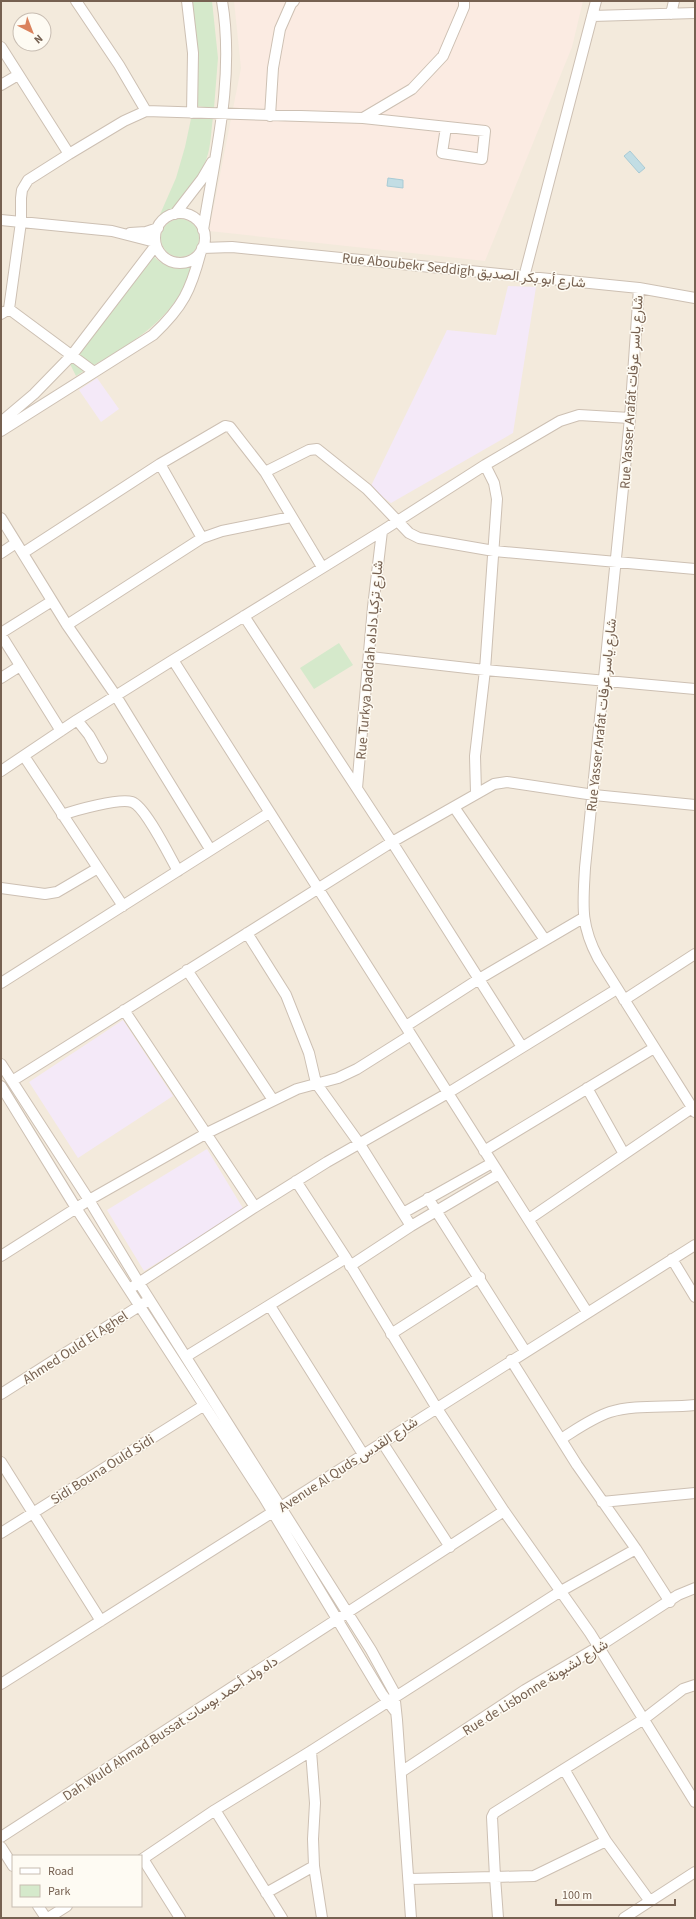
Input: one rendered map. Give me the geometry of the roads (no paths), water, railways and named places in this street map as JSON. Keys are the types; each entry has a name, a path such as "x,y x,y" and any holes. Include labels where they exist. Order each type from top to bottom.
{"street":[{"path":"76,1 146,111"},
{"path":"187,1 193,53 192,113"},
{"path":"1,431 135,348 153,335 171,318 184,300 192,285 202,250 222,115 226,50 222,1"},
{"path":"270,116 273,68 280,29 291,4 294,1"},
{"path":"363,118 412,89 443,56 464,7 464,1"},
{"path":"524,277 596,1"},
{"path":"671,14 674,1"},
{"path":"592,16 695,13"},
{"path":"1,47 69,154"},
{"path":"1,85 18,75"},
{"path":"94,372 5,312 21,222 22,190 28,180 124,121 146,111 222,115 363,118 485,131 482,159 442,153 446,127"},
{"path":"1,422 34,394 72,356 156,243 158,228 165,219 175,214 202,179 215,157"},
{"path":"175,214 185,214 194,218 204,234"},
{"path":"1,220 125,233 146,232 158,228"},
{"path":"125,233 156,243 163,257 176,263 191,261 202,250"},
{"name":"Rue Aboubekr Seddigh شارع أبو بكر الصديق","path":"204,234 232,247"},
{"name":"Rue Aboubekr Seddigh شارع أبو بكر الصديق","path":"202,250 232,247 639,288 695,298"},
{"name":"Rue Yasser Arafat شارع ياسر عرفات","path":"639,288 630,418 594,795 582,904 583,918 593,949 654,1048 694,1109"},
{"path":"1,771 77,720 382,531 485,465 560,421 572,416 586,414 630,418"},
{"path":"23,553 160,464 222,427 228,426 265,472 322,567"},
{"path":"265,472 309,450 317,449 367,489 409,533 419,538 494,551 695,569"},
{"path":"160,464 202,538"},
{"path":"476,793 475,756 485,670 497,499 494,483 485,465"},
{"path":"67,625 202,538 222,531 291,517"},
{"path":"1,518 67,625 116,696 210,849"},
{"name":"Rue Turkya Daddah شارع تركيا داداه","path":"358,788 373,607 382,531"},
{"path":"1,554 16,543"},
{"path":"52,601 1,634 61,731"},
{"path":"244,616 358,788 522,1047"},
{"path":"370,657 485,670 695,689"},
{"path":"173,660 587,1312"},
{"path":"1,678 20,666"},
{"path":"77,720 89,735 102,758"},
{"path":"24,756 123,906"},
{"path":"12,1081 392,842 494,784 507,782 594,795 695,805"},
{"path":"62,814 124,801 132,802 140,807 146,816 178,871"},
{"path":"454,808 545,940"},
{"path":"1,983 178,871 210,849 269,813"},
{"path":"1,888 45,894 57,892 98,868"},
{"path":"1,1256 89,1200 207,1133 273,1100 316,1083 338,1078 357,1069 479,979 583,918"},
{"path":"247,933 286,995 309,1053 316,1083 359,1143 411,1226"},
{"path":"624,1000 695,954"},
{"path":"187,970 273,1100"},
{"path":"129,1290 296,1181 359,1143 448,1093 617,988"},
{"path":"124,1010 207,1133 254,1207"},
{"path":"484,1150 654,1048"},
{"path":"1,1064 89,1200 149,1299 187,1356 277,1509 338,1619 391,1699"},
{"path":"1,1086 76,1208 203,1406 277,1509 348,1613 383,1671 395,1711 401,1772 411,1918"},
{"path":"587,1088 624,1154"},
{"path":"529,1219 624,1154 694,1109"},
{"path":"402,1213 492,1163"},
{"path":"187,1356 270,1306 499,1174"},
{"path":"296,1181 348,1262 436,1407 504,1511 561,1591 598,1647 695,1802"},
{"path":"428,1198 525,1351"},
{"name":"Avenue Al Quds شارع القدس","path":"1,1684 436,1407 695,1245"},
{"path":"672,1260 695,1297"},
{"path":"391,1334 480,1278"},
{"name":"Ahmed Ould El Aghel","path":"1,1394 149,1299"},
{"path":"270,1306 363,1454"},
{"path":"511,1360 602,1502 636,1549 670,1602"},
{"path":"561,1439 594,1419 611,1412 648,1407 677,1407 695,1405"},
{"name":"Sidi Bouna Ould Sidi","path":"1,1533 32,1512 203,1406"},
{"path":"382,1442 450,1547"},
{"path":"1,1462 101,1621"},
{"path":"602,1502 695,1493"},
{"name":"Dah Wuld Ahmad Bussat داه ولد أحمد بوسات","path":"1,1837 504,1511"},
{"path":"180,1918 142,1860 215,1810 311,1751 561,1591 636,1549"},
{"name":"Rue de Lisbonne شارع لشبونة","path":"401,1772 525,1690 598,1647 670,1602 678,1595 695,1588"},
{"path":"498,1918 492,1817 494,1813 644,1719 683,1690 695,1684"},
{"path":"311,1751 316,1803 313,1839 314,1866 322,1918"},
{"path":"564,1769 606,1841 649,1900"},
{"path":"215,1810 282,1918"},
{"path":"409,1879 534,1876 606,1841"},
{"path":"2,1850 12,1865"},
{"path":"266,1893 314,1866"},
{"path":"624,1918 649,1900 695,1872"},
{"path":"39,1907 47,1918 65,1907"}],"water":[{"path":"630,151 645,168 639,173 624,156"},
{"path":"388,178 403,180 403,188 387,186"}]}
